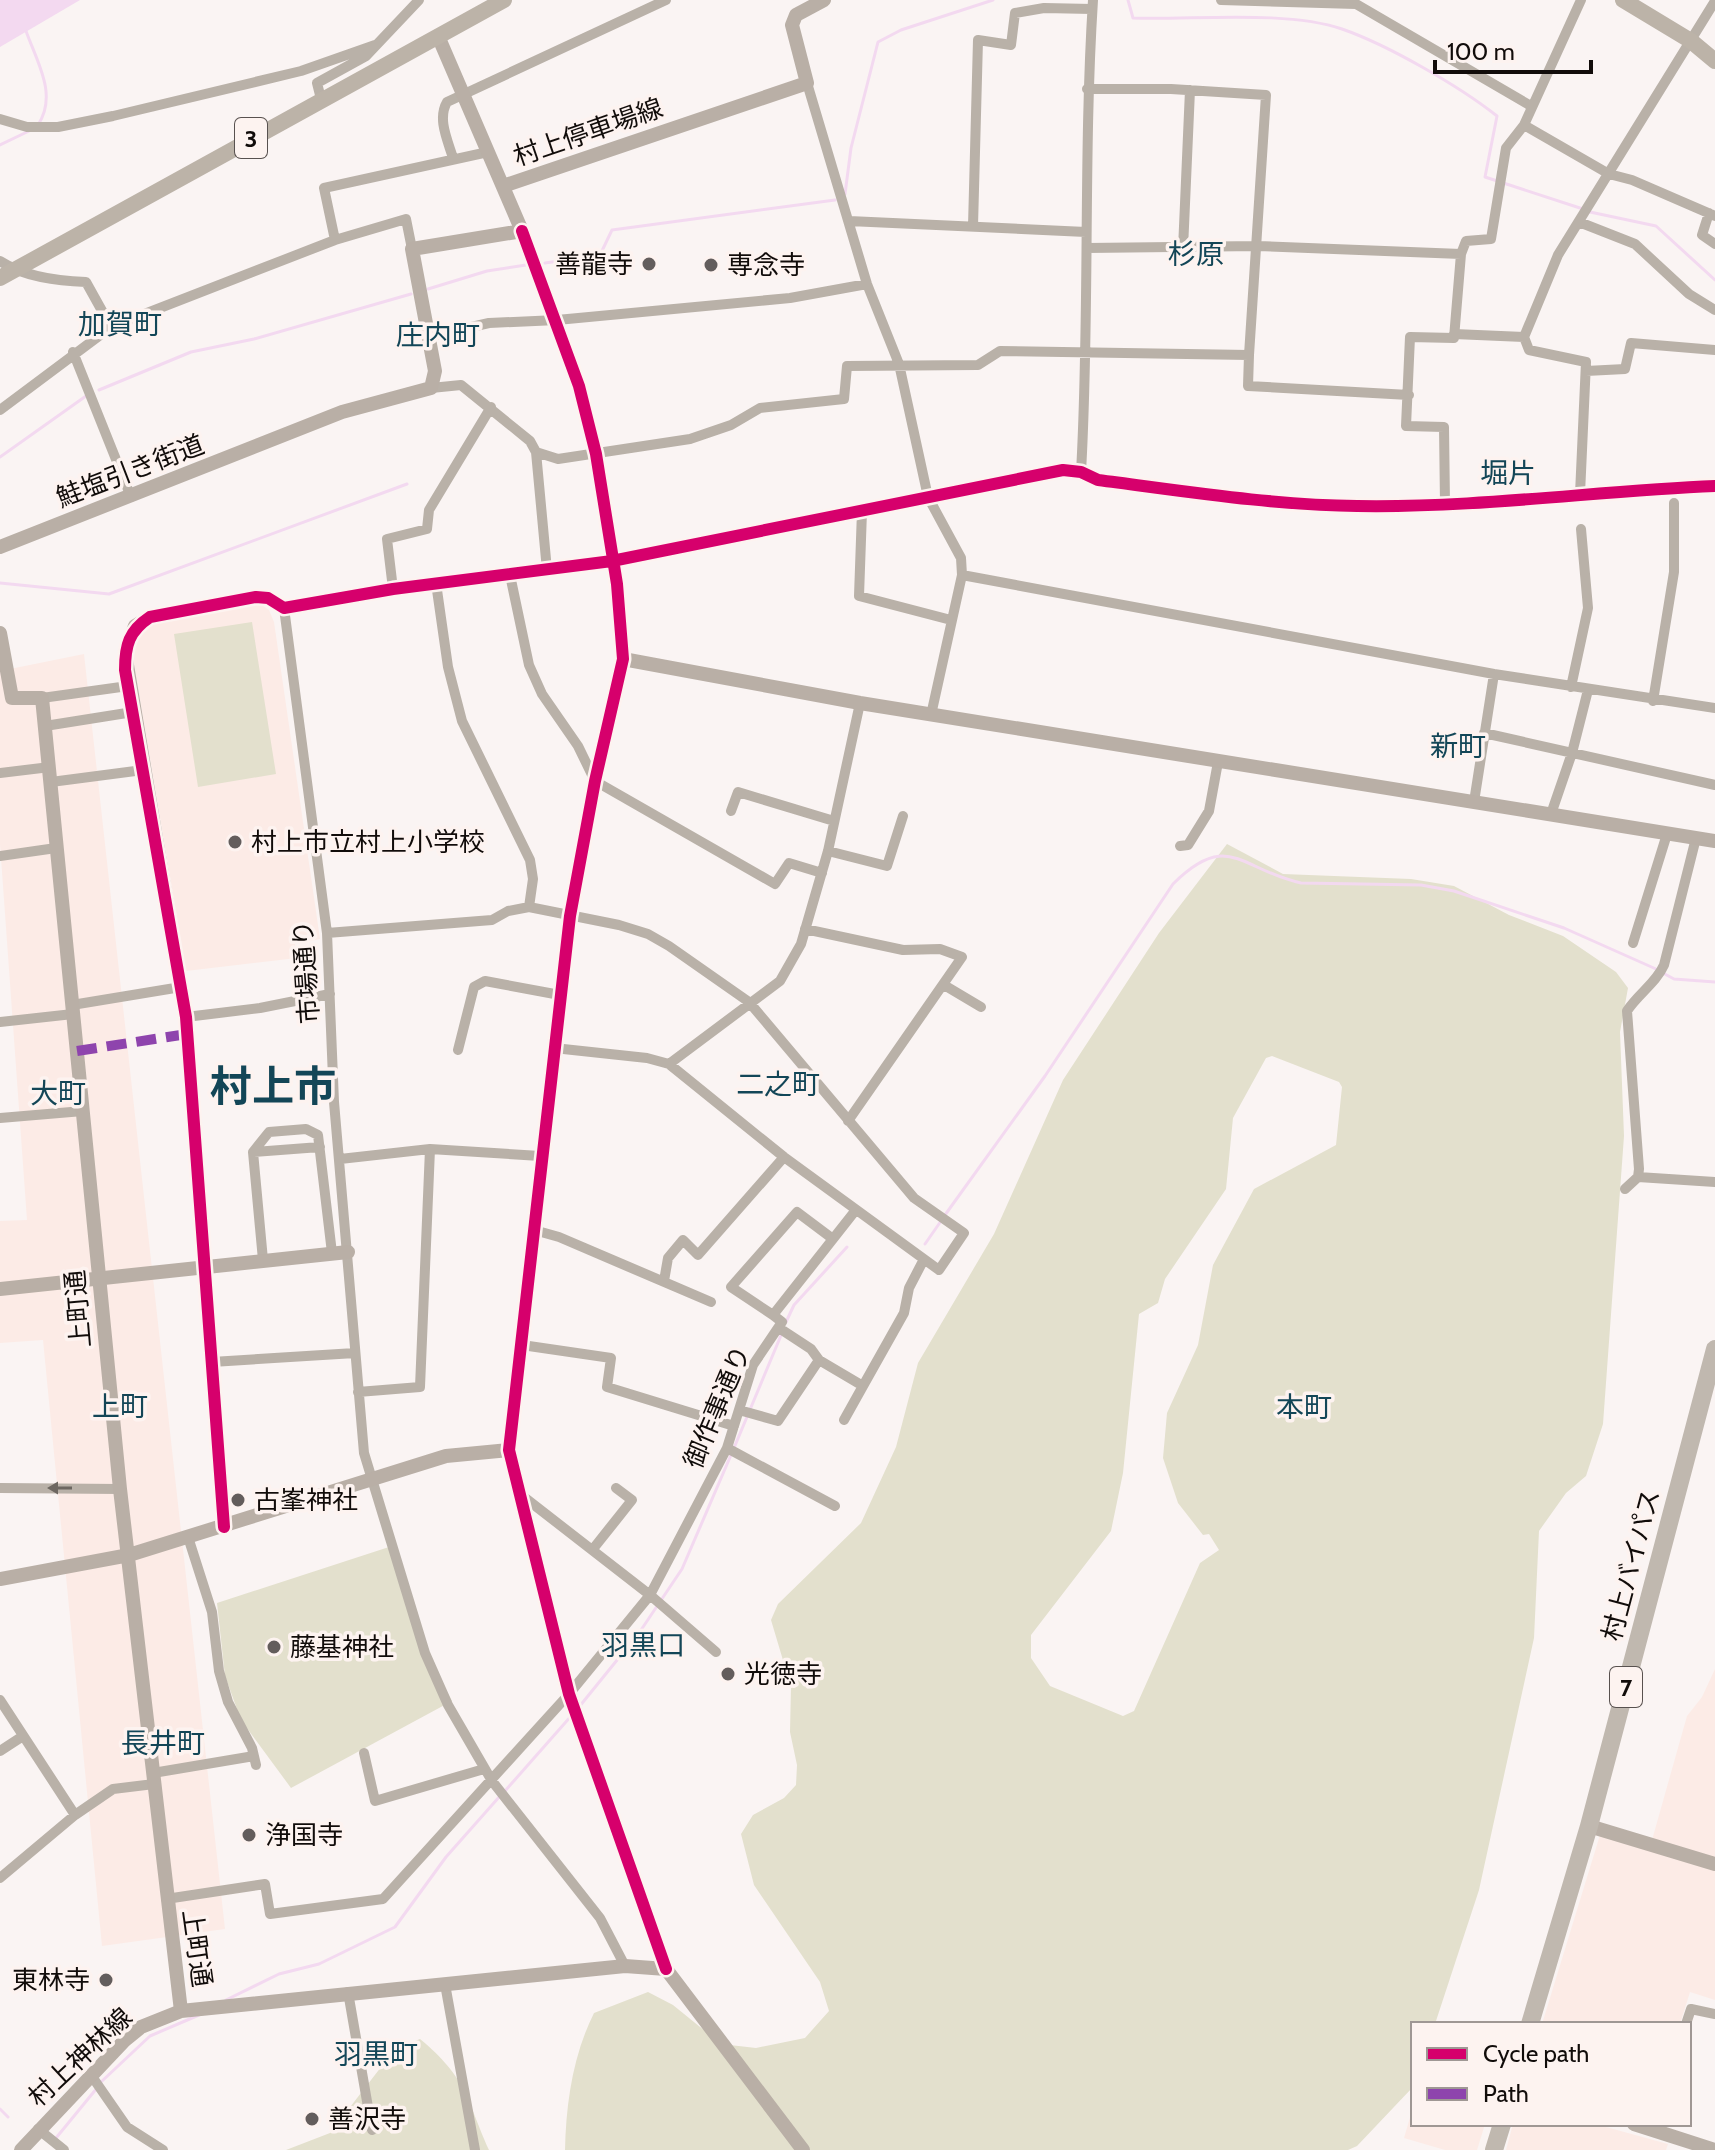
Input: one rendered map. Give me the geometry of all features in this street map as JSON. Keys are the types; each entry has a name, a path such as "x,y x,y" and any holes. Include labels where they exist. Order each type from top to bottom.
{"highway":[{"name":"村上バイパス","path":"1531,2022 1589,1826 1715,1349"},
{"path":"1494,2150 1501,2126"}],"main road":[{"name":"3","path":"5,269 504,0"},
{"path":"1623,0 1691,41 1715,61"}],"street":[{"path":"321,99 317,83 366,56 419,0"},
{"path":"453,158 442,110 447,102 666,0"},
{"path":"824,0 796,15 792,25 867,284 899,364 928,497 961,558 962,575 931,715"},
{"path":"1221,0 1356,2 1531,106"},
{"path":"1445,504 1444,427 1406,426 1410,337 1454,338 1461,254 1466,241 1491,239 1506,148 1524,125 1581,0"},
{"path":"1580,494 1586,362 1529,350 1524,337 1558,255 1715,1"},
{"path":"973,226 978,40 1011,45 1015,13 1092,5 1087,89 1088,354 1081,472"},
{"path":"438,36 503,186"},
{"path":"0,119 27,127 58,127 99,119 301,71 375,45"},
{"name":"村上停車場線","path":"803,2150 666,1969 569,1694 509,1450 540,1156 570,916 595,781 623,659 622,623 596,454 579,386 557,320 503,186 807,83"},
{"path":"1087,89 1190,90 1266,95 1248,386 1409,395"},
{"path":"1183,249 1190,90"},
{"path":"1524,125 1609,174 1632,180 1712,215 1702,235 1715,244"},
{"path":"335,240 324,188 488,152"},
{"path":"0,410 73,352 111,327 335,240 406,219 435,371 431,388 461,385 530,441 536,452 547,570"},
{"path":"849,221 1086,232"},
{"path":"1579,222 1635,244 1689,294 1715,310"},
{"path":"412,249 522,231"},
{"path":"1087,248 1258,246 1461,254"},
{"path":"5,269 61,281 86,282 111,327"},
{"path":"427,337 489,323 557,320 790,298 867,284"},
{"path":"1454,334 1524,337"},
{"path":"1586,371 1625,369 1631,343 1715,350"},
{"path":"536,452 558,459 690,439 731,425 760,408 844,399 847,366 978,365 1000,351 1249,355"},
{"path":"73,352 131,497"},
{"name":"鮭塩引き街道","path":"0,547 342,412 431,388"},
{"path":"393,589 387,539 427,529 429,510 491,407"},
{"path":"224,1527 186,1017 128,686 125,653 135,626 150,617 256,597 268,598 284,608 393,589 612,561 1063,470 1081,472 1098,480 1284,503 1355,506 1445,504 1715,486"},
{"path":"1653,701 1674,572 1674,503"},
{"path":"862,511 859,596 951,620"},
{"path":"1571,687 1588,608 1581,529"},
{"path":"510,575 529,665 542,694 578,746 595,781 775,884 789,863 822,873"},
{"path":"962,575 1494,674 1653,701 1715,708"},
{"path":"436,583 448,667 462,721 530,860 533,879 529,907"},
{"name":"市場通り","path":"284,608 327,933 340,1159 364,1453 425,1653 448,1705 492,1781 600,1918 625,1966"},
{"path":"0,633 12,698 42,698 128,686"},
{"path":"623,659 931,715 1715,841"},
{"path":"1474,802 1494,674"},
{"path":"1551,814 1572,753 1588,690"},
{"name":"上町通","path":"42,698 120,1489 181,2011"},
{"path":"669,1064 780,981 805,929 822,873 860,703"},
{"path":"45,726 133,712"},
{"path":"1484,733 1715,785"},
{"path":"1180,846 1188,845 1209,811 1218,762"},
{"path":"0,773 50,775 143,770"},
{"path":"731,811 738,792 834,821"},
{"path":"828,851 887,866 903,816"},
{"path":"1633,943 1667,834"},
{"path":"1638,1177 1627,1011 1639,992 1659,977 1696,838"},
{"path":"0,856 56,848"},
{"path":"327,933 492,920 508,911 529,907 648,934 749,1002 914,1198 964,1233 939,1270 784,1157 669,1064 647,1058 554,1048"},
{"path":"805,929 903,950 940,949 962,957 848,1121"},
{"path":"458,1050 474,987 485,981 560,995"},
{"path":"944,985 981,1007"},
{"path":"0,1022 181,987"},
{"path":"186,1017 330,994"},
{"path":"0,1118 83,1111"},
{"path":"263,1260 253,1152 258,1141 269,1132 306,1129 318,1135 332,1253"},
{"path":"253,1152 320,1147"},
{"path":"358,1392 420,1387 430,1149"},
{"path":"340,1159 430,1149 540,1156"},
{"path":"664,1281 668,1258 683,1240 698,1255 784,1157"},
{"path":"1625,1189 1638,1177 1715,1182"},
{"path":"833,1239 797,1212 731,1287 773,1315 833,1239 855,1211"},
{"path":"534,1230 559,1237 711,1302"},
{"path":"0,1289 348,1252"},
{"path":"844,1420 904,1313 909,1288 923,1261"},
{"name":"御作事通り","path":"166,1899 265,1884 270,1914 383,1899 569,1694 650,1595 727,1448 753,1365 782,1322 773,1315"},
{"path":"779,1328 811,1349 819,1360 863,1386"},
{"path":"522,1345 611,1358 607,1387 734,1426"},
{"path":"212,1362 355,1353"},
{"path":"739,1410 778,1421 819,1360"},
{"path":"727,1448 835,1506"},
{"path":"0,1579 129,1555 446,1456 509,1450"},
{"path":"0,1488 120,1489"},
{"path":"593,1549 632,1500 616,1488"},
{"path":"518,1493 593,1549 716,1652"},
{"path":"0,1878 75,1815 113,1789 153,1778 255,1760 228,1702 212,1612 188,1537"},
{"path":"0,1700 75,1815"},
{"path":"0,1751 23,1736"},
{"path":"364,1753 375,1801 484,1769"},
{"path":"1589,1826 1715,1864"},
{"name":"村上神林線","path":"21,2150 38,2129 141,2027 181,2011 625,1966 666,1969"},
{"path":"445,1984 475,2150"},
{"path":"348,1992 372,2130"},
{"path":"1687,2022 1691,2009 1715,2014"},
{"path":"91,2075 127,2127 163,2150"},
{"path":"1653,2127 1715,2150"},
{"path":"38,2129 64,2150"}],"shaded area":[{"path":"0,0 80,0 0,47"},
{"name":"村上市立村上小学校","path":"259,603 269,610 274,622 320,939 295,944 297,958 186,971 132,652 141,630 149,625"},
{"path":"252,622 276,774 198,787 174,634"},
{"path":"84,654 225,1929 102,1946 43,1340 0,1343 0,1221 27,1220 0,844 0,671"},
{"path":"1227,844 1283,874 1411,879 1454,886 1509,915 1563,936 1616,972 1628,988 1620,1032 1624,1136 1603,1424 1586,1476 1566,1493 1539,1531 1534,1638 1479,1890 1436,2022 1411,2022 1411,2089 1357,2146 1348,2150 565,2150 572,2080 594,2013 648,1992 673,2005 721,2044 756,2048 805,2038 829,2011 820,1982 754,1885 741,1834 753,1815 784,1798 796,1785 797,1765 790,1732 791,1687 771,1620 778,1604 861,1523 896,1447 918,1363 994,1234 1063,1080 1159,933","holes":["1272,1056 1339,1082 1342,1087 1336,1145 1254,1189 1213,1265 1198,1345 1167,1413 1163,1458 1178,1503 1203,1535 1209,1534 1219,1550 1200,1563 1134,1711 1123,1716 1050,1686 1031,1658 1031,1635 1111,1531 1123,1473 1139,1314 1158,1303 1165,1279 1226,1189 1233,1118 1266,1058"]},
{"path":"389,1547 414,1629 452,1701 291,1788 241,1720 225,1676 217,1603"},
{"path":"1715,1669 1715,1860 1652,1840 1687,1716 1702,1697"},
{"path":"1600,1835 1715,1870 1715,2000 1690,1992 1681,2022 1543,2022"},
{"path":"420,2039 447,2065 464,2090 489,2150 286,2150 330,2133 395,2049"},
{"path":"1411,2114 1411,2126 1484,2126 1477,2150 1445,2150 1404,2138"},
{"path":"1512,2126 1602,2126 1668,2144 1666,2150 1506,2150"}],"waterway":[{"path":"845,194 851,148 878,42 901,30 993,0"},
{"path":"1128,0 1133,18 1295,20 1342,29 1380,45 1443,80 1497,116 1485,177 1583,209"},
{"path":"26,31 46,90 44,114 38,125"},
{"path":"0,145 29,131"},
{"path":"545,263 600,255 612,230 835,200"},
{"path":"1590,212 1656,226 1715,280"},
{"path":"428,289 487,271 526,265"},
{"path":"99,390 191,352 254,339 411,294"},
{"path":"0,457 86,396"},
{"path":"0,583 109,594 407,484"},
{"path":"945,1215 1045,1076 1173,884 1208,859 1222,856 1235,858 1301,883 1421,885 1454,891 1564,928 1656,969"},
{"path":"1663,973 1674,979 1715,982"},
{"path":"925,1244 941,1221"},
{"path":"786,1322 794,1305 847,1247"},
{"path":"734,1448 782,1333"},
{"path":"579,1707 639,1633 682,1569 731,1455"},
{"path":"505,1791 572,1715"},
{"path":"226,2000 279,1974 319,1964 395,1927 446,1857 500,1796"},
{"path":"101,2082 150,2036 199,2015"},
{"path":"56,2138 97,2088"},
{"path":"0,2109 8,2117"}],"marked path":[{"path":"77,1051 187,1034"}],"cycle path":[{"path":"522,231 579,386 596,454 617,584 623,659 595,781 570,916 509,1450 569,1694 666,1969"},
{"path":"224,1527 186,1017 125,670 130,639 150,617 256,597 268,598 284,608 393,589 612,561 1063,470 1081,472 1098,480 1195,493 1357,506 1492,502 1715,486"}],"place":[{"name":"善龍寺","path":"649,264"},
{"name":"専念寺","path":"711,265"},
{"name":"村上市立村上小学校","path":"235,842"},
{"name":"古峯神社","path":"238,1500"},
{"name":"藤基神社","path":"274,1647"},
{"name":"光徳寺","path":"728,1674"},
{"name":"浄国寺","path":"249,1835"},
{"name":"東林寺","path":"106,1980"},
{"name":"善沢寺","path":"312,2119"}],"district":[{"name":"杉原","path":"1196,254"},
{"name":"加賀町","path":"120,324"},
{"name":"庄内町","path":"438,335"},
{"name":"堀片","path":"1508,473"},
{"name":"新町","path":"1458,746"},
{"name":"二之町","path":"778,1084"},
{"name":"村上市","path":"273,1086"},
{"name":"大町","path":"58,1093"},
{"name":"上町","path":"120,1406"},
{"name":"本町","path":"1304,1407"},
{"name":"羽黒口","path":"643,1645"},
{"name":"長井町","path":"163,1743"},
{"name":"羽黒町","path":"376,2054"}]}
